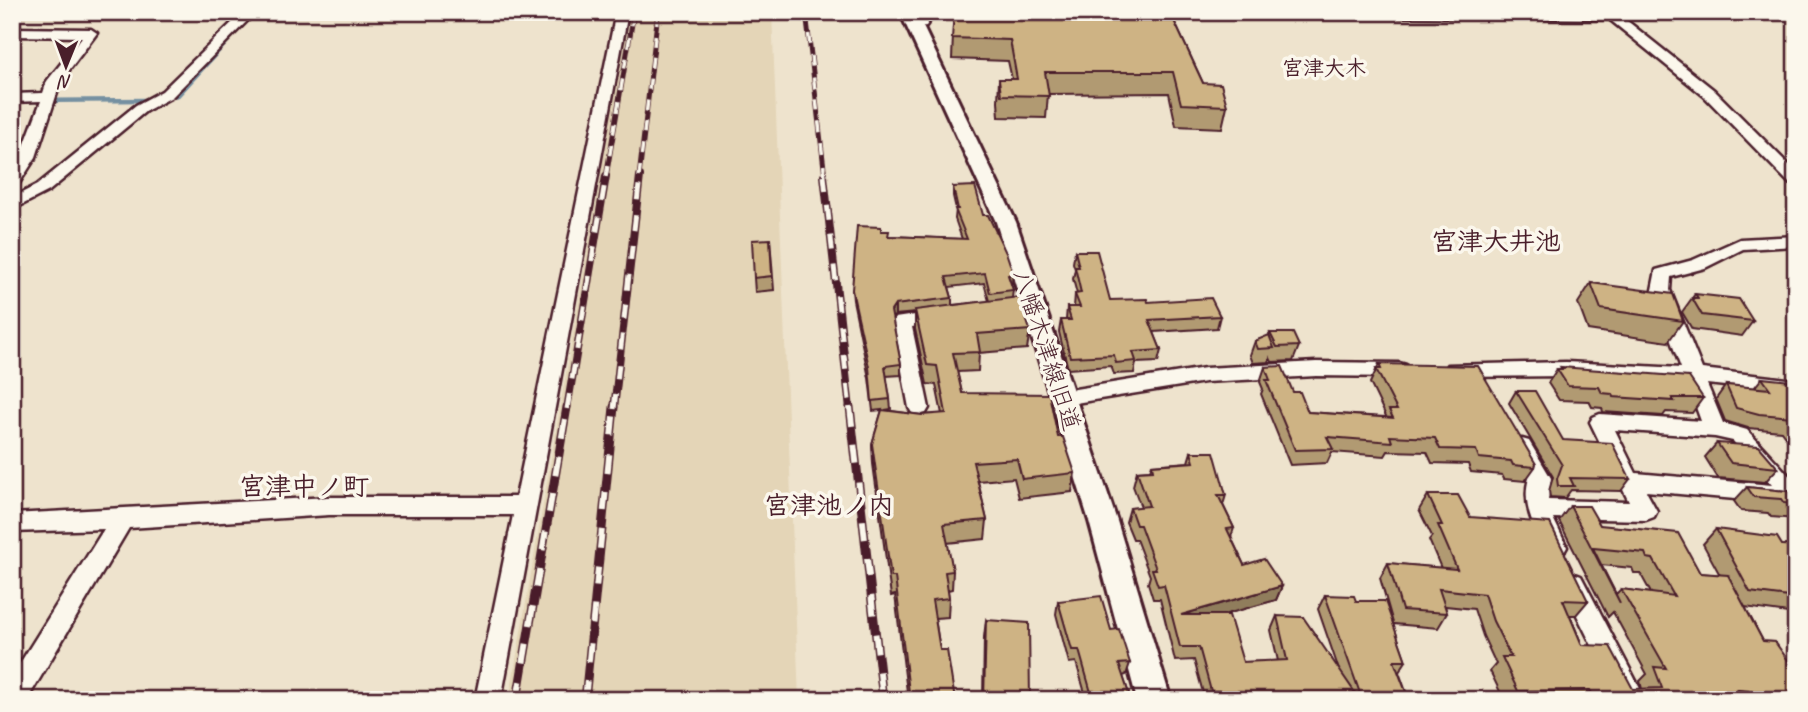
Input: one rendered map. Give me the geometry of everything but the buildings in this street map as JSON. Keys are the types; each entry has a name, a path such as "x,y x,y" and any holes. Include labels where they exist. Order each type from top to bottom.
{"street":[{"path":"12,205 43,187 141,108 167,94 250,12"},
{"path":"488,700 622,12"},
{"path":"1347,12 1610,14 1709,93 1796,181"},
{"name":"八幡木津線旧道","path":"917,16 1006,222 1027,307 1063,398 1103,521 1154,700"},
{"path":"12,32 91,33 54,81 29,157 12,182"},
{"path":"12,97 48,97"},
{"path":"1715,429 1661,290 1662,274 1699,264 1740,244 1796,241"},
{"path":"919,408 902,322 954,316"},
{"path":"1063,398 1205,375 1316,369 1429,370 1483,380 1566,369 1692,375 1796,387"},
{"path":"1539,509 1646,511 1600,422 1715,429 1740,435 1793,497"},
{"path":"1513,432 1540,478 1535,491 1539,509 1633,700"},
{"path":"1629,481 1793,497"},
{"path":"12,523 330,506 525,506"},
{"path":"12,700 122,519"}],"shaded area":[{"path":"629,12 772,12 799,700 509,700"}],"waterway":[{"path":"167,97 178,95 245,22 259,12"},
{"path":"24,101 149,100"}],"railway":[{"path":"606,177 634,12"},
{"path":"639,177 658,12"},
{"path":"806,12 825,177"},
{"path":"567,409 606,176"},
{"path":"614,409 640,176"},
{"path":"824,176 850,409"},
{"path":"517,700 567,407"},
{"path":"585,700 614,407"},
{"path":"850,407 883,700"}],"district":[{"name":"宮津大木","path":"1324,68"},
{"name":"宮津大井池","path":"1496,241"},
{"name":"宮津中ノ町","path":"304,486"},
{"name":"宮津池ノ内","path":"829,505"}]}
